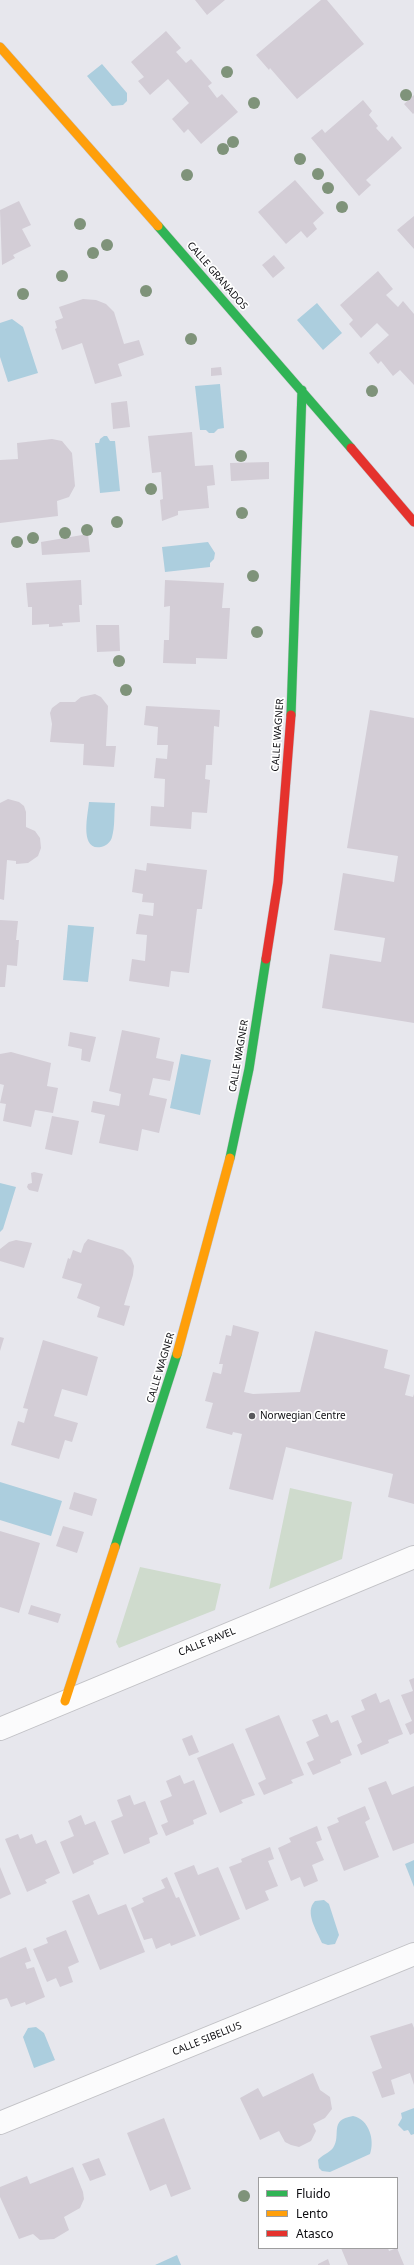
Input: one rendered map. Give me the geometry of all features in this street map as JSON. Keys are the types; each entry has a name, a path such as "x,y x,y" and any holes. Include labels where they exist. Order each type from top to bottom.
{"street":[{"name":"CALLE GRANADOS","path":"0,47 302,390 414,522"},
{"name":"CALLE WAGNER","path":"65,1701 180,1345 230,1160 249,1069 278,882 285,801 294,667 302,390"},
{"name":"CALLE RAVEL","path":"0,1729 414,1557"},
{"name":"CALLE SIBELIUS","path":"0,2123 414,1954"}],"green space":[{"path":"290,1488 352,1502 342,1559 269,1589"},
{"path":"140,1567 221,1584 215,1610 119,1648 116,1642"}],"water":[{"path":"102,64 127,93 127,101 123,105 112,106 87,76"},
{"path":"317,303 342,333 323,350 297,320"},
{"path":"12,319 23,327 38,373 8,382 0,357 0,323"},
{"path":"220,384 224,428 218,429 214,433 209,433 206,430 200,430 195,386"},
{"path":"107,436 110,441 115,441 120,491 100,493 95,443 99,443 100,439"},
{"path":"208,542 215,553 214,559 210,563 210,567 165,572 162,547"},
{"path":"89,802 115,803 112,837 106,845 101,847 94,847 87,838 86,830"},
{"path":"68,925 94,927 88,982 63,980"},
{"path":"181,1054 211,1060 200,1115 170,1108"},
{"path":"0,1183 16,1187 3,1229 0,1232"},
{"path":"0,1482 62,1501 51,1536 0,1520"},
{"path":"414,1860 414,1887 405,1864"},
{"path":"324,1900 329,1904 339,1935 335,1944 328,1945 322,1943 312,1922 312,1905 315,1901"},
{"path":"36,2027 44,2033 55,2060 34,2068 23,2037 28,2028"},
{"path":"414,2108 414,2134 411,2135 408,2130 404,2131 398,2125 402,2118 401,2113"},
{"path":"353,2116 359,2118 367,2126 372,2143 370,2154 330,2172 322,2171 319,2168 318,2160 333,2148 338,2124 345,2118"},
{"path":"177,2255 181,2265 155,2265"}],"building":[{"path":"195,0 225,0 207,15"},
{"path":"321,0 327,0 364,44 297,99 270,68 269,70 256,55"},
{"path":"166,31 181,48 176,52 186,63 191,59 212,83 208,86 217,98 222,94 238,112 201,144 188,129 184,133 172,119 189,103 168,79 150,95 138,81 144,77 131,62"},
{"path":"414,95 414,113 413,114 404,104"},
{"path":"363,100 372,111 369,115 378,126 376,128 388,141 392,136 402,148 366,180 371,185 359,196 311,138 322,129 325,133"},
{"path":"295,180 324,213 313,223 317,229 307,238 301,231 286,244 258,212"},
{"path":"19,201 31,225 22,229 31,246 13,255 15,258 2,265 0,210"},
{"path":"414,216 414,249 397,230"},
{"path":"274,255 285,268 273,278 262,265"},
{"path":"378,271 393,289 386,295 398,307 403,301 414,314 414,385 400,370 393,376 381,361 378,364 369,353 389,335 377,323 361,338 349,324 353,320 340,305"},
{"path":"83,299 96,300 106,304 114,312 124,344 139,340 144,355 118,364 122,376 95,384 82,343 62,350 55,329 57,328 55,321 63,318 59,307"},
{"path":"221,367 222,375 211,376 211,368"},
{"path":"127,401 130,427 113,429 111,403"},
{"path":"192,432 195,466 213,465 215,485 207,486 209,508 178,511 178,515 162,521 160,500 163,499 161,472 152,473 148,436"},
{"path":"52,439 62,441 72,453 75,486 69,497 57,501 58,516 0,523 0,460 18,459 17,443"},
{"path":"269,462 269,479 231,481 230,463"},
{"path":"88,534 90,552 42,555 41,542"},
{"path":"81,580 82,605 79,605 80,622 62,623 63,626 49,627 49,624 32,625 32,607 28,607 26,583"},
{"path":"165,580 224,583 222,608 230,608 227,659 196,658 196,664 163,663 164,640 169,640 170,606 164,607"},
{"path":"96,625 119,625 120,651 97,652"},
{"path":"95,694 101,697 108,706 106,746 116,746 114,767 83,765 84,744 50,742 52,724 50,713 52,708 60,702 75,702 81,697"},
{"path":"146,706 220,710 219,727 214,726 212,765 206,765 205,779 210,780 207,813 192,812 191,829 150,826 151,806 164,807 165,779 154,778 156,758 167,759 168,745 157,745 158,727 144,725"},
{"path":"370,710 414,718 414,1023 322,1008 330,954 381,962 385,938 334,930 343,873 394,882 398,856 347,848"},
{"path":"8,799 19,802 24,806 26,812 26,827 35,831 40,838 41,848 38,856 28,863 16,864 16,861 7,860 4,900 0,899 0,803"},
{"path":"147,863 207,870 202,909 197,909 189,973 171,971 169,987 129,981 132,959 145,961 147,935 136,934 139,914 153,916 154,903 142,902 143,894 132,892 135,869 146,871"},
{"path":"0,920 18,921 16,940 19,940 17,966 7,965 5,987 0,987"},
{"path":"122,1030 160,1038 156,1058 174,1062 170,1081 153,1078 149,1095 167,1099 159,1133 142,1129 138,1151 99,1143 105,1115 91,1112 93,1101 119,1106 121,1094 109,1091"},
{"path":"70,1032 96,1037 90,1062 81,1060 82,1049 68,1046"},
{"path":"11,1052 51,1063 47,1086 58,1088 53,1113 35,1110 31,1127 3,1121 6,1104 0,1103 4,1085 0,1084 0,1054"},
{"path":"52,1116 79,1121 72,1155 45,1149"},
{"path":"34,1172 43,1174 38,1192 29,1190 27,1187 28,1184 32,1183 31,1173"},
{"path":"88,1239 123,1250 131,1258 134,1266 133,1275 124,1305 130,1306 124,1326 97,1317 100,1307 77,1298 82,1284 62,1278 68,1258 70,1259 73,1250 81,1253 84,1244"},
{"path":"16,1240 32,1243 24,1268 0,1261 0,1249 9,1242"},
{"path":"233,1325 259,1332 244,1392 253,1394 300,1392 315,1331 388,1350 384,1368 410,1375 405,1395 413,1397 414,1394 414,1504 388,1497 393,1474 286,1447 273,1500 229,1489 242,1434 233,1432 232,1435 206,1428 213,1403 205,1401 213,1372 221,1374 223,1364 219,1364 226,1335 231,1336"},
{"path":"0,1337 4,1338 0,1351"},
{"path":"43,1340 98,1357 87,1396 62,1389 54,1416 78,1423 72,1442 65,1440 59,1459 11,1445 18,1421 24,1423 28,1409 23,1408"},
{"path":"74,1492 97,1499 92,1516 69,1509"},
{"path":"63,1526 84,1532 77,1553 56,1546"},
{"path":"0,1531 40,1543 19,1613 0,1607"},
{"path":"31,1605 61,1614 58,1623 28,1614"},
{"path":"414,1678 414,1733 410,1735 405,1724 412,1721 401,1695 413,1691 409,1680"},
{"path":"376,1693 380,1703 389,1699 403,1734 388,1740 389,1743 361,1755 357,1745 362,1742 351,1716 365,1710 361,1700"},
{"path":"327,1714 331,1723 338,1720 352,1755 340,1760 341,1763 313,1775 307,1763 314,1760 306,1742 319,1736 312,1720"},
{"path":"279,1715 304,1775 291,1780 293,1783 264,1795 258,1783 266,1779 245,1729"},
{"path":"192,1735 199,1752 189,1756 182,1739"},
{"path":"233,1743 255,1795 241,1800 243,1803 220,1813 197,1758"},
{"path":"180,1775 184,1784 194,1780 207,1814 193,1820 194,1824 166,1836 161,1825 168,1822 160,1801 172,1796 166,1781"},
{"path":"386,1781 392,1795 414,1786 414,1843 393,1851 368,1788"},
{"path":"130,1795 134,1805 145,1801 158,1834 149,1838 150,1843 124,1854 111,1821 123,1816 117,1800"},
{"path":"365,1806 370,1819 365,1822 379,1857 344,1871 327,1827 339,1822 337,1818"},
{"path":"81,1815 85,1825 95,1821 109,1854 93,1861 94,1864 73,1874 60,1842 74,1836 68,1821"},
{"path":"317,1826 322,1840 316,1842 324,1860 312,1865 318,1881 304,1887 300,1877 291,1881 278,1848 291,1842 289,1838"},
{"path":"18,1834 20,1839 32,1834 36,1844 46,1840 60,1873 45,1880 47,1883 27,1892 5,1839"},
{"path":"270,1847 274,1859 268,1861 278,1886 265,1891 269,1900 246,1910 229,1867 242,1862 241,1859"},
{"path":"194,1865 198,1875 218,1867 240,1919 200,1936 174,1873"},
{"path":"0,1867 11,1894 0,1899"},
{"path":"167,1877 176,1898 179,1897 196,1936 171,1946 170,1943 156,1949 152,1938 144,1940 131,1908 144,1902 142,1898 165,1888 161,1880"},
{"path":"89,1894 98,1915 126,1904 145,1952 100,1970 72,1901"},
{"path":"66,1930 79,1962 68,1967 73,1982 60,1987 56,1978 47,1982 33,1949 48,1943 46,1938"},
{"path":"26,1947 31,1961 25,1963 27,1969 34,1967 45,1997 26,2005 25,2002 11,2007 7,1998 0,2000 0,1958"},
{"path":"412,2023 414,2028 414,2085 410,2073 391,2080 395,2094 382,2098 372,2072 382,2068 370,2036"},
{"path":"313,2073 320,2090 330,2097 332,2109 325,2118 313,2124 316,2131 311,2141 299,2147 291,2145 285,2142 279,2131 260,2140 240,2098 258,2088 263,2097"},
{"path":"164,2118 191,2189 171,2197 166,2184 150,2191 127,2133"},
{"path":"99,2158 106,2175 90,2181 82,2164"},
{"path":"73,2167 83,2192 84,2199 80,2208 64,2217 69,2230 54,2239 40,2240 33,2234 19,2239 0,2197 0,2187 27,2176 30,2184"},
{"path":"341,2249 388,2249 389,2251 397,2249 404,2265 348,2265"},
{"path":"328,2259 330,2265 318,2265 318,2264"}],"traffic: fast":[{"path":"158,226 351,448"},
{"path":"291,715 302,390"},
{"path":"230,1158 249,1069 266,959"},
{"path":"115,1547 177,1354"}],"traffic: slow":[{"path":"0,47 158,226"},
{"path":"177,1354 230,1158"},
{"path":"65,1701 115,1547"}],"traffic: jam":[{"path":"351,448 414,522"},
{"path":"266,959 278,882 291,715"}],"place":[{"name":"Norwegian Centre","path":"252,1416"}]}
